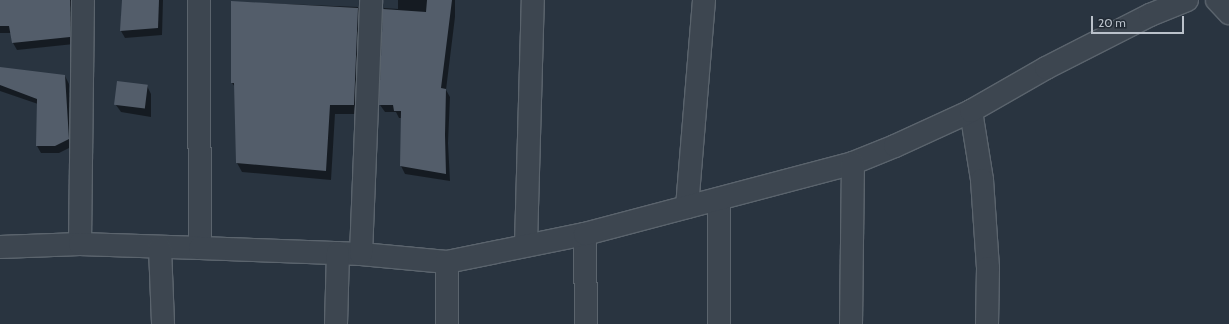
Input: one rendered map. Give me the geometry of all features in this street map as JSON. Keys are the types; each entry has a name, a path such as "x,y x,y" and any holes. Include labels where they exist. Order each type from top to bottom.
{"street":[{"path":"80,244 84,0"},
{"path":"199,0 200,248"},
{"path":"361,254 371,0"},
{"path":"526,244 533,0"},
{"path":"687,206 704,0"},
{"path":"0,247 80,244 160,248 200,248 361,254 447,262 526,244 584,234 853,163 895,146 971,111 1046,68 1150,15 1186,0"},
{"path":"1217,0 1229,13"},
{"path":"971,111 982,180 988,268 986,324"},
{"path":"852,324 853,163"},
{"path":"719,199 719,324"},
{"path":"584,234 586,324"},
{"path":"160,248 163,324"},
{"path":"336,324 338,253"},
{"path":"447,262 447,324"}],"building":[{"path":"0,0 70,0 70,37 12,43 9,26 0,26"},
{"path":"122,0 159,0 158,28 120,31"},
{"path":"427,0 452,0 441,88 446,89 446,174 400,166 401,111 394,111 393,105 379,105 383,9 426,12"},
{"path":"231,1 358,8 354,105 330,105 326,171 236,163 234,83 231,83"},
{"path":"0,67 65,75 69,139 55,146 36,146 37,99 0,85"},
{"path":"117,81 148,85 145,109 114,105"}]}
